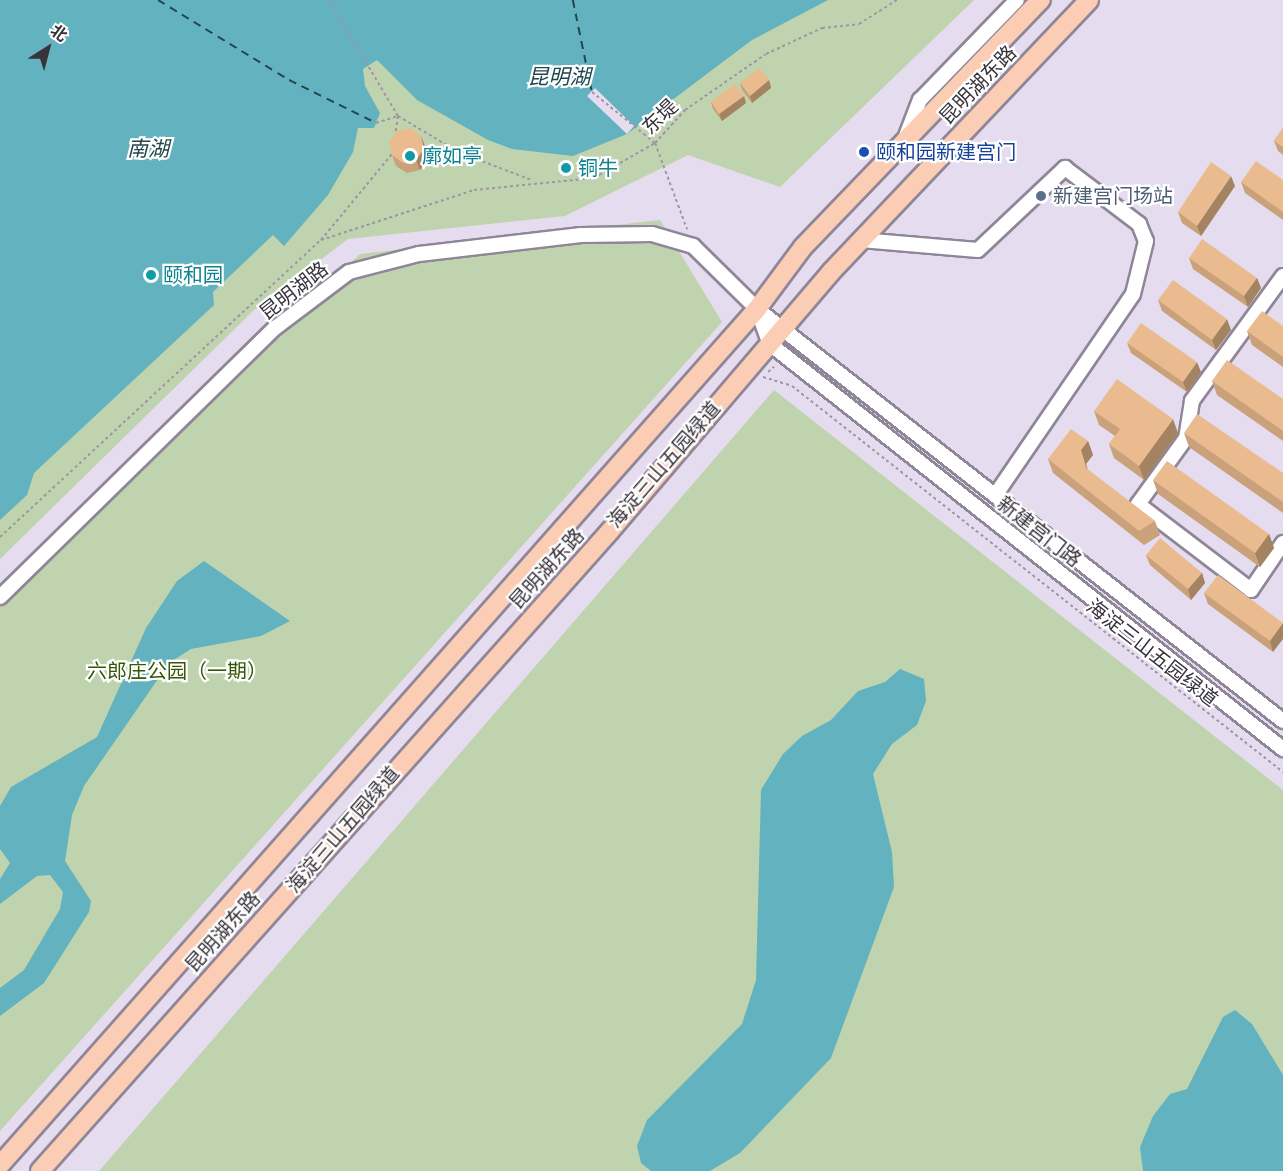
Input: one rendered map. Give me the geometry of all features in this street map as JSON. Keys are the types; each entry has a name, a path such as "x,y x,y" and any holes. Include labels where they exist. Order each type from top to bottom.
{"main road":[{"name":"昆明湖东路","path":"0,1165 757,309 803,247 906,136 1041,0"},
{"name":"昆明湖东路","path":"40,1171 861,240 1089,0"}],"street":[{"path":"906,136 920,100 1017,0"},
{"path":"861,240 978,250 1065,168 1139,224 1146,241 1133,294 996,494"},
{"name":"昆明湖路","path":"0,597 275,328 349,272 419,254 589,235 652,234 693,246 757,309"},
{"path":"1283,276 1192,401 1186,438 1138,504 1251,590 1283,543"},
{"path":"757,309 770,344"},
{"name":"新建宫门路","path":"757,309 786,327 1283,721"},
{"name":"新建宫门路","path":"770,344 1283,749"}],"path":[{"path":"329,0 398,116 460,153 535,181"},
{"name":"东堤","path":"321,240 474,190 535,181 594,178 656,143 685,110 766,54 822,28 859,24 897,0"},
{"path":"592,92 656,143 693,246"},
{"path":"376,123 398,116"},
{"path":"395,137 398,116"},
{"path":"0,537 321,240 391,158 393,147"},
{"name":"海淀三山五园绿道","path":"755,384 764,376 777,377 792,386 1283,772"}],"green space":[{"name":"颐和园","path":"0,0 974,0 780,187 688,155 565,216 348,239 254,310 0,559"},
{"name":"六郎庄公园（一期）","path":"660,220 722,322 0,1131 0,597 360,254"},
{"path":"774,390 1283,790 1283,1171 99,1171"}],"water":[{"name":"南湖","path":"0,0 828,0 752,40 627,134 573,156 512,149 488,140 417,100 377,60 363,69 365,86 380,113 374,128 358,128 353,152 328,195 284,246 273,235 213,292 214,305 34,473 27,495 0,520"},
{"path":"204,561 290,621 261,636 191,649 169,663 84,786 72,815 65,861 91,901 89,912 44,983 0,1016 0,988 24,970 60,909 63,892 50,875 37,876 0,904 0,879 10,863 0,849 0,806 11,787 97,737 146,628 177,581"},
{"path":"900,669 924,679 926,701 917,725 892,744 873,774 892,852 894,887 831,1058 740,1153 710,1171 651,1171 641,1163 637,1146 647,1120 742,1024 756,980 761,790 783,754 802,736 831,720 858,691 885,682"},
{"path":"1235,1010 1252,1024 1283,1075 1283,1171 1143,1171 1140,1147 1153,1116 1170,1094 1187,1089 1223,1017"}],"pier":[{"path":"595,88 634,126 627,134 587,96"}],"building":[{"path":"759,68 769,80 750,96 740,83"},
{"path":"735,84 744,96 719,114 711,102"},
{"path":"410,128 421,136 424,149 416,160 403,163 392,155 389,142 397,131"},
{"path":"1283,128 1283,147 1274,141"},
{"path":"1256,161 1283,180 1283,212 1241,182"},
{"path":"1211,162 1231,176 1197,226 1178,212"},
{"path":"1202,239 1257,278 1244,296 1189,258"},
{"path":"1173,280 1227,319 1212,340 1158,300"},
{"path":"1262,311 1283,326 1283,357 1247,331"},
{"path":"1141,323 1197,362 1183,382 1127,343"},
{"path":"1227,360 1283,399 1283,431 1212,381"},
{"path":"1117,379 1173,419 1139,466 1109,444 1120,429 1094,411"},
{"path":"1197,414 1283,473 1283,502 1184,433"},
{"path":"1071,429 1088,441 1081,450 1086,468 1155,521 1139,531 1048,459"},
{"path":"1167,461 1269,534 1255,553 1153,480"},
{"path":"1160,538 1202,573 1188,589 1146,555"},
{"path":"1218,575 1283,623 1270,641 1204,593"}],"ferry route":[{"path":"158,0 289,80 376,123"},
{"path":"573,0 592,92"}],"place":[{"name":"颐和园新建宫门","path":"864,152"},
{"name":"廓如亭","path":"410,156"},
{"name":"铜牛","path":"566,168"},
{"name":"新建宫门场站","path":"1041,196"},
{"name":"颐和园","path":"151,275"}],"water label":[{"name":"昆明湖","path":"559,77"}]}
